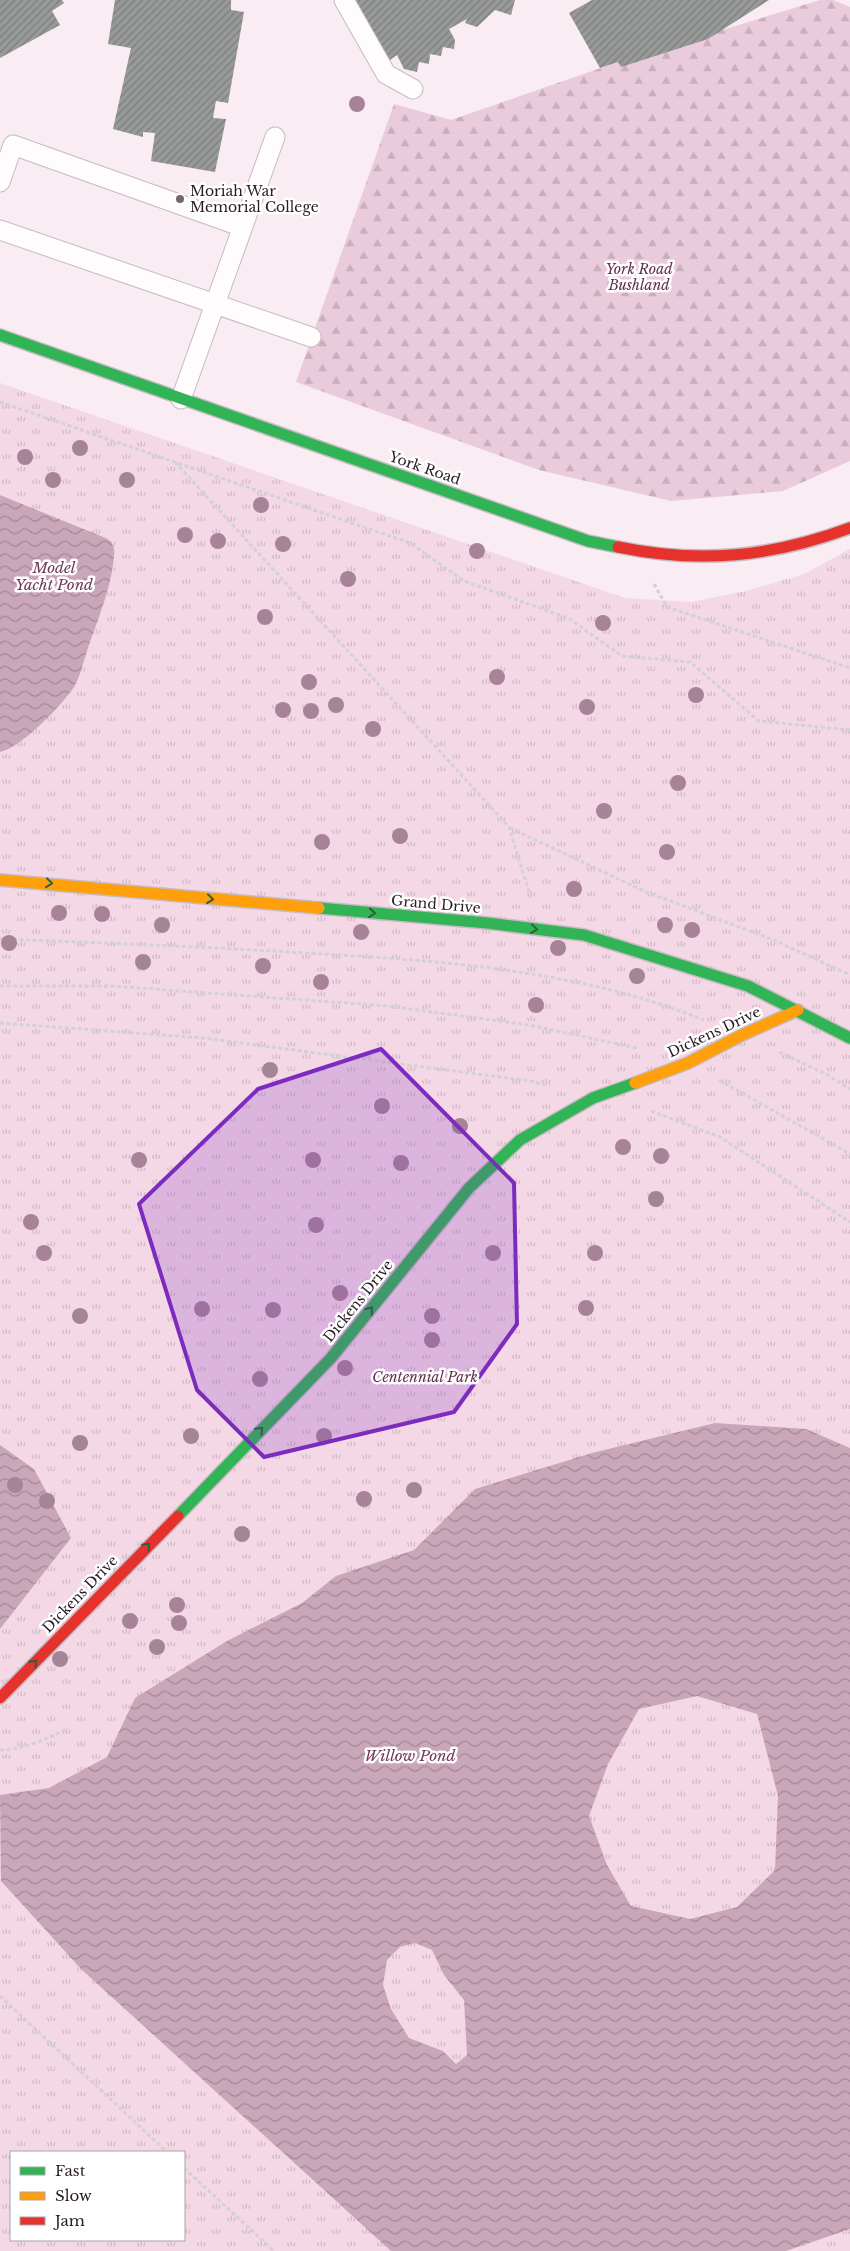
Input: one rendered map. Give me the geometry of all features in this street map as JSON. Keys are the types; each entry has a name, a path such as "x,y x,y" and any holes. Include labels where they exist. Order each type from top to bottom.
{"street":[{"name":"York Road","path":"0,335 588,541 635,552 683,558 744,555 810,542 850,528"},
{"name":"Grand Drive","path":"0,880 19,880 584,935 748,986 850,1038"},
{"name":"Dickens Drive","path":"0,1698 331,1358 469,1188 520,1140 592,1098 688,1063 742,1035 798,1010"}],"lane":[{"path":"344,0 386,74 412,89"},
{"path":"181,399 275,137"},
{"path":"0,182 7,139 243,227"},
{"path":"0,230 311,337"}],"path":[{"path":"0,402 410,542 464,581 568,618 622,656 690,662 759,721 850,730"},
{"path":"175,462 509,828 644,891 776,941 850,976"},
{"path":"635,552 667,607 850,668"},
{"path":"509,828 541,930"},
{"path":"0,939 231,948 430,961 576,981 684,1011 742,1035 826,1074 850,1089"},
{"path":"0,986 111,986 388,1006 529,1025 617,1042 644,1050"},
{"path":"0,1023 203,1038 530,1081 592,1098"},
{"path":"688,1063 850,1154"},
{"path":"644,1109 720,1137 850,1222"},
{"path":"0,1750 19,1749 44,1741 68,1728"},
{"path":"0,1996 165,2151"},
{"path":"185,2169 274,2251"}],"highlighted area":[{"path":"381,1049 514,1183 517,1324 454,1412 264,1457 197,1390 139,1204 258,1089"}],"green space":[{"name":"York Road Bushland","path":"820,0 833,0 850,7 850,461 783,491 671,501 539,470 296,382 394,104 451,120 618,62"},
{"name":"Centennial Park","path":"0,383 625,598 691,602 746,591 804,574 850,549 850,2251 0,2251"}],"water":[{"name":"Model Yacht Pond","path":"0,495 108,539 113,546 114,553 107,592 74,687 40,725 19,743 0,752"},
{"name":"Willow Pond","path":"715,1423 806,1429 850,1448 850,2229 786,2251 391,2251 81,1969 1,1881 0,1795 49,1788 107,1757 135,1698 227,1641 302,1603 336,1576 414,1550 475,1489 592,1453","holes":["697,1696 757,1714 778,1796 775,1870 737,1907 690,1919 631,1906 607,1865 589,1816 608,1764 639,1709","415,1943 432,1950 444,1975 464,2000 467,2055 456,2064 443,2051 409,2038 391,2009 383,1985 387,1960 400,1947"]},
{"path":"0,1445 34,1469 71,1538 0,1629"}],"building":[{"path":"0,0 62,0 64,3 52,11 60,25 0,58"},
{"path":"115,0 231,0 231,10 244,12 228,103 216,101 213,118 226,119 215,172 151,161 155,133 143,132 143,137 113,129 131,48 108,44"},
{"path":"354,0 515,0 511,15 495,10 477,27 465,23 467,19 449,29 455,40 454,49 443,47 441,56 430,54 429,64 419,62 417,72 404,69 397,55 390,60"},
{"path":"592,0 769,0 708,39 621,67 618,62 600,68 569,13"}],"traffic: fast":[{"path":"0,335 588,541 618,547"},
{"path":"319,908 487,923 584,935 748,986 850,1038"},
{"path":"178,1516 331,1358 469,1188 520,1140 593,1098 635,1083"}],"traffic: slow":[{"path":"0,880 319,908"},
{"path":"635,1083 688,1063 742,1035 798,1010"}],"traffic: jam":[{"path":"618,547 678,555 736,555 792,546 850,528"},
{"path":"0,1698 178,1516"}],"place":[{"name":"Moriah War Memorial College","path":"180,199"}]}
